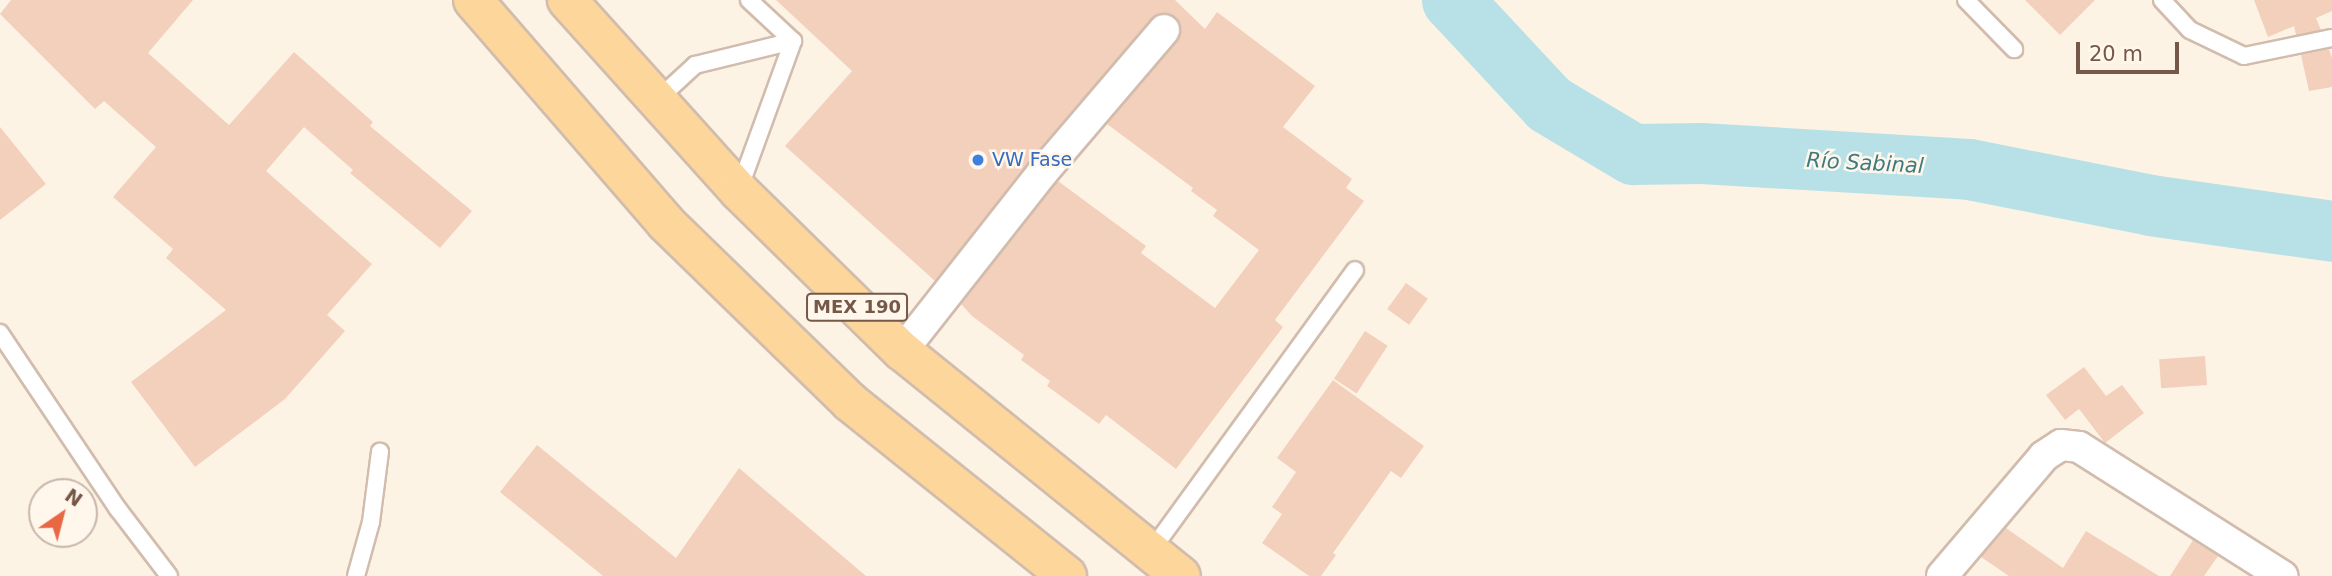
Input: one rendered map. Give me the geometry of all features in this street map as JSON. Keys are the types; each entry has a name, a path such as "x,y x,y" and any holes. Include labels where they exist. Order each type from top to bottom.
{"main road":[{"name":"MEX 190","path":"473,0 666,223 850,402 1067,576"},
{"name":"MEX 190","path":"576,4 656,100 739,191 902,351 1181,576"}],"street":[{"path":"902,351 1073,138 1164,30"},
{"path":"1942,576 2044,456 2061,445 2079,447 2282,576"}],"lane":[{"path":"749,0 793,41"},
{"path":"1966,0 2014,49"},
{"path":"2162,0 2190,30 2244,56 2332,38"},
{"path":"656,100 695,65 793,41"},
{"path":"739,191 793,41"},
{"path":"1151,551 1355,270"},
{"path":"0,333 118,509 169,576"},
{"path":"356,576 371,522 380,452"}],"building":[{"path":"11,0 193,0 148,53 229,125 294,52 373,122 370,126 472,211 440,248 350,173 353,170 304,127 266,171 372,264 327,315 345,331 285,399 195,467 131,382 226,310 166,258 173,249 113,197 156,147 104,101 95,109 0,14"},
{"path":"776,0 1175,0 1205,29 1217,12 1315,86 1283,127 1352,179 1346,188 1364,201 1275,320 1283,327 1176,469 1106,415 1099,424 1047,386 1050,381 1021,360 1024,355 972,316 961,304 1058,181 1146,246 1141,253 1215,308 1259,250 1213,216 1217,210 1191,191 1193,188 1107,124 1177,41 1181,32 1176,17 1166,13 1151,19 1029,162 935,281 785,146 852,71"},
{"path":"2025,0 2095,0 2060,35"},
{"path":"2254,0 2332,0 2332,11 2316,18 2321,30 2296,35 2294,26 2268,37"},
{"path":"2329,49 2332,58 2332,87 2309,91 2301,55"},
{"path":"0,127 46,184 0,220"},
{"path":"1406,283 1428,299 1409,325 1387,309"},
{"path":"1365,331 1388,346 1357,394 1334,379"},
{"path":"2205,356 2207,385 2161,388 2159,359"},
{"path":"2084,367 2106,396 2122,385 2144,413 2105,443 2079,409 2065,420 2046,395"},
{"path":"1333,380 1424,446 1401,478 1391,471 1333,553 1336,555 1321,576 1309,576 1262,543 1282,514 1272,507 1296,472 1277,458"},
{"path":"537,445 676,558 739,468 866,576 603,576 500,492"},
{"path":"2006,528 2063,568 2086,531 2159,576 2009,576 1981,557"},
{"path":"2193,540 2218,556 2204,576 2170,576"}],"waterway":[{"name":"Río Sabinal","path":"1452,0 1549,104 1633,154 1701,153 1969,169 2150,205 2332,231"}],"place":[{"name":"VW Fase","path":"978,160"}]}
